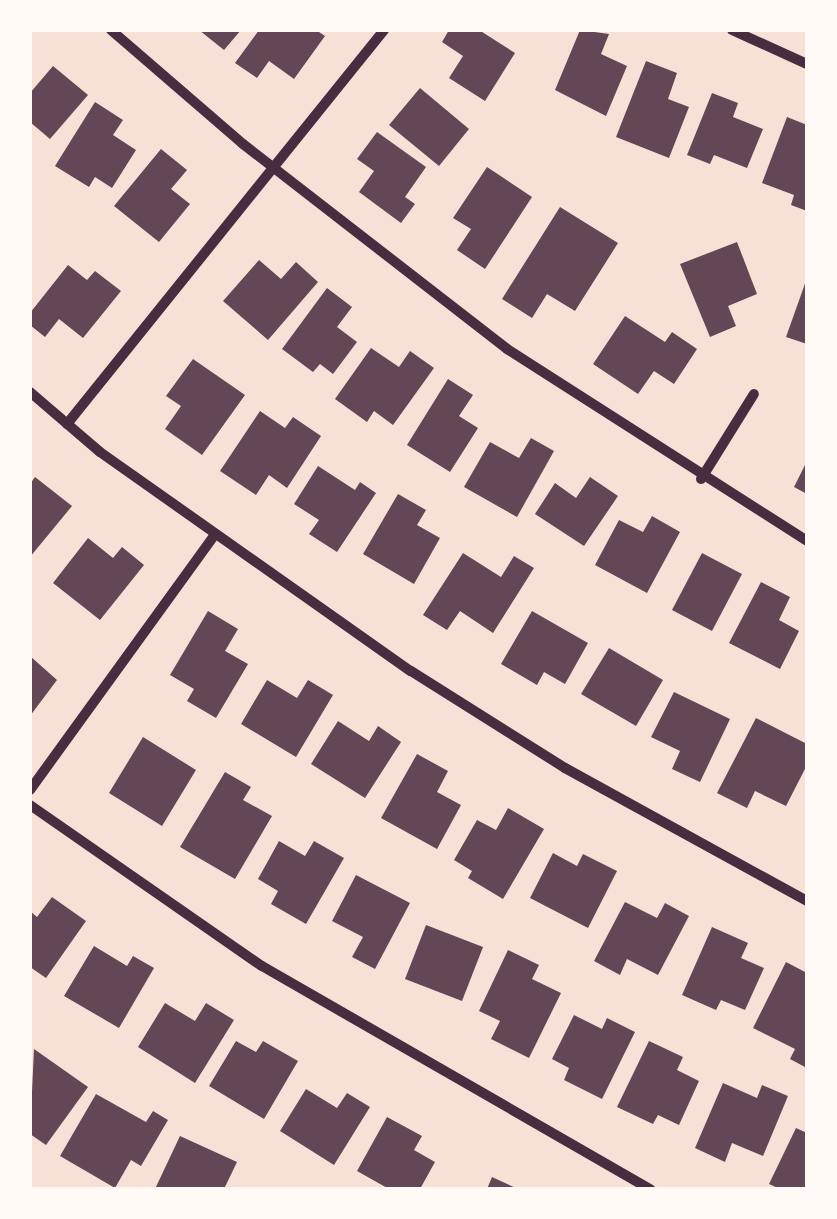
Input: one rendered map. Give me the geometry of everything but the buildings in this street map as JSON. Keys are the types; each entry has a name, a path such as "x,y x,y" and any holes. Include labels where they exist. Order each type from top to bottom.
{"street":[{"path":"111,30 276,169 507,349 701,478 807,542"},
{"path":"67,424 384,30"},
{"path":"732,30 756,35 807,64"},
{"path":"30,392 214,536 564,768 807,901"},
{"path":"701,478 754,394"},
{"path":"30,790 214,536"},
{"path":"30,805 262,966 650,1189"}]}
